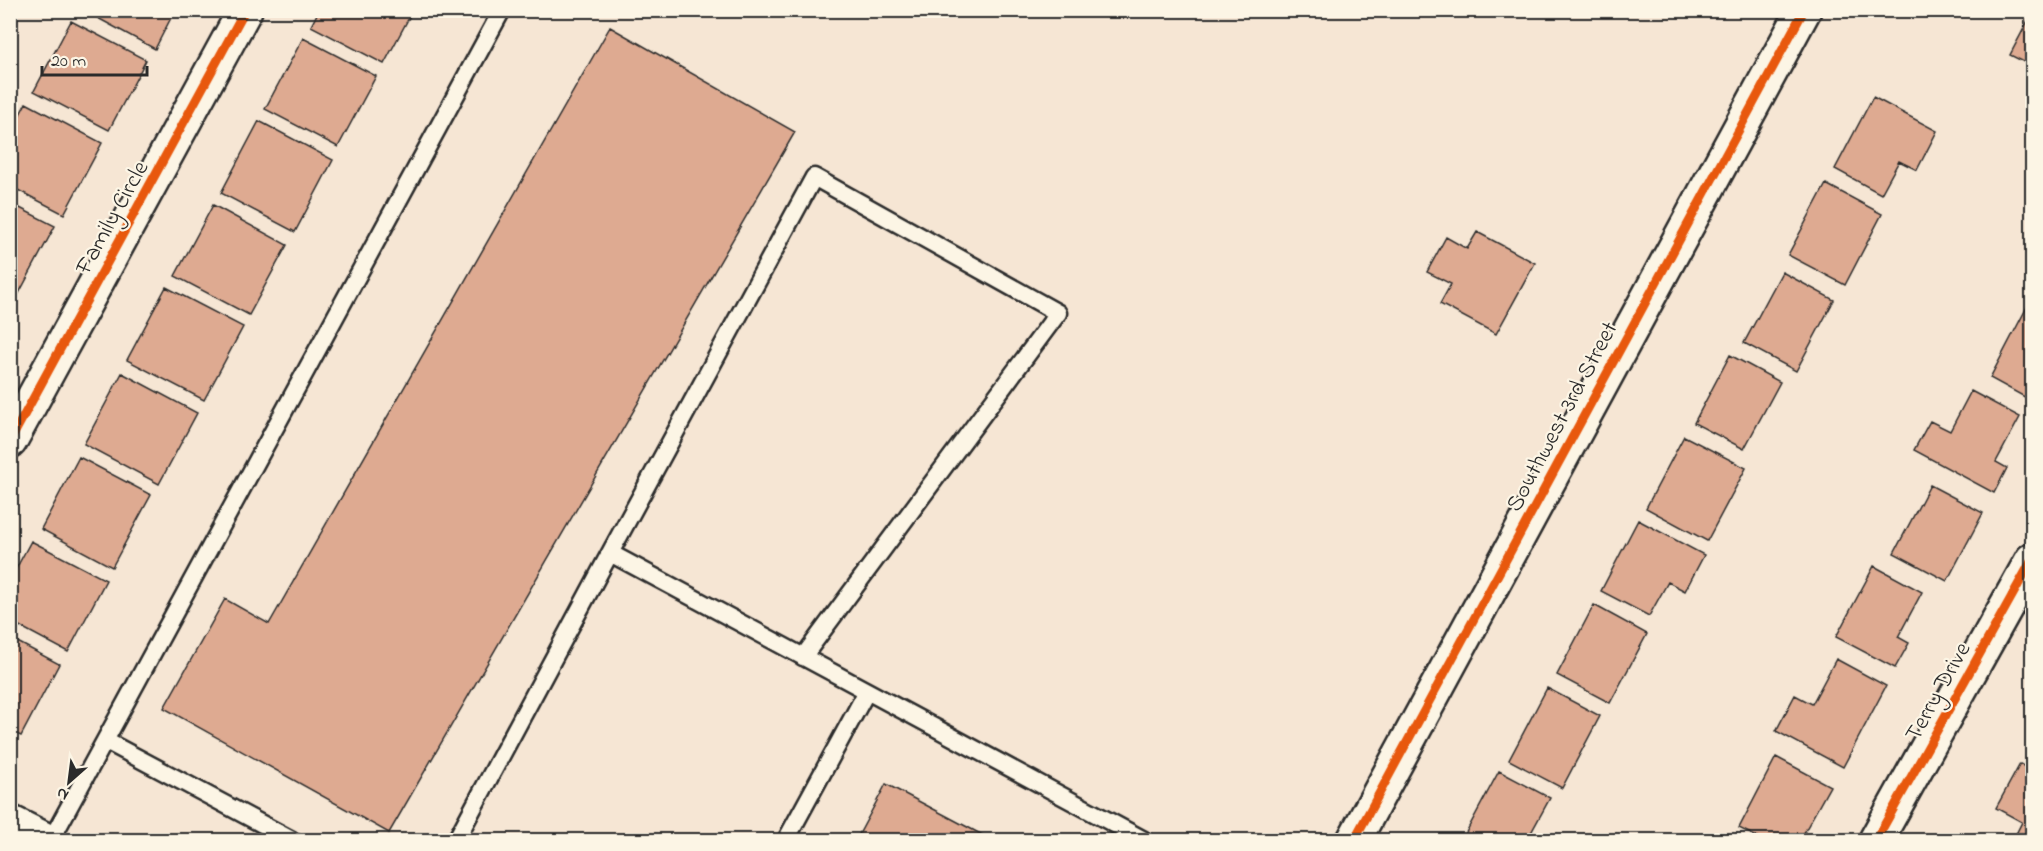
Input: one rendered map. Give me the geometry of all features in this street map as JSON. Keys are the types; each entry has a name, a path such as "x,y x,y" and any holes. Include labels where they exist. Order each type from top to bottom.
{"street":[{"name":"Family Circle","path":"10,441 245,10"},
{"name":"Southwest 3rd Street","path":"1354,840 1804,10"},
{"name":"Terry Drive","path":"1876,840 2032,560"},
{"path":"10,822 46,840"}],"lane":[{"path":"51,840 502,10"},
{"path":"456,840 814,177 1058,313 803,657"},
{"path":"610,553 1144,840"},
{"path":"786,840 867,691"},
{"path":"106,741 292,840"}],"building":[{"path":"83,10 175,10 155,49"},
{"path":"319,10 413,10 384,64 311,26"},
{"path":"2032,13 2032,66 2010,55"},
{"path":"71,21 146,60 109,130 34,91"},
{"path":"610,27 795,132 389,833 164,708 225,599 269,624"},
{"path":"303,38 376,76 338,147 265,109"},
{"path":"1873,97 1937,131 1917,170 1899,161 1881,194 1835,169"},
{"path":"26,103 102,143 64,214 10,186 10,133"},
{"path":"259,121 333,160 295,232 221,193"},
{"path":"1826,184 1882,214 1845,285 1788,255"},
{"path":"10,203 55,226 17,297 10,293"},
{"path":"213,205 287,245 249,315 175,276"},
{"path":"1477,232 1535,263 1496,334 1440,304 1451,284 1427,272 1446,237 1467,249"},
{"path":"1782,272 1834,300 1796,371 1744,343"},
{"path":"166,287 243,327 204,400 127,360"},
{"path":"2027,307 2032,310 2032,401 1990,378"},
{"path":"1730,355 1780,382 1744,449 1694,423"},
{"path":"122,373 197,413 159,484 84,444"},
{"path":"1971,391 2020,417 1996,462 2007,468 1994,493 1914,450 1930,421 1950,431"},
{"path":"1684,436 1746,468 1707,541 1646,508"},
{"path":"79,457 151,495 112,567 41,529"},
{"path":"1930,485 1983,513 1947,581 1894,553"},
{"path":"1638,520 1704,555 1685,591 1668,582 1649,616 1601,591"},
{"path":"31,541 106,580 68,652 10,621 10,580"},
{"path":"1874,566 1922,592 1898,637 1909,643 1895,668 1836,637"},
{"path":"1594,605 1647,634 1610,703 1557,675"},
{"path":"10,638 59,664 21,736 10,731"},
{"path":"1836,659 1886,686 1843,767 1776,731 1795,695 1812,704"},
{"path":"1547,688 1600,716 1562,788 1509,760"},
{"path":"1776,757 1830,786 1800,840 1763,840 1739,828"},
{"path":"2020,764 2032,771 2032,840 2013,840 2022,822 1996,808"},
{"path":"1499,771 1550,798 1527,840 1462,840"},
{"path":"886,784 992,840 856,840"}],"cycle path":[{"path":"10,441 245,10"},
{"path":"1354,840 1804,10"},
{"path":"1876,840 2032,560"}]}
